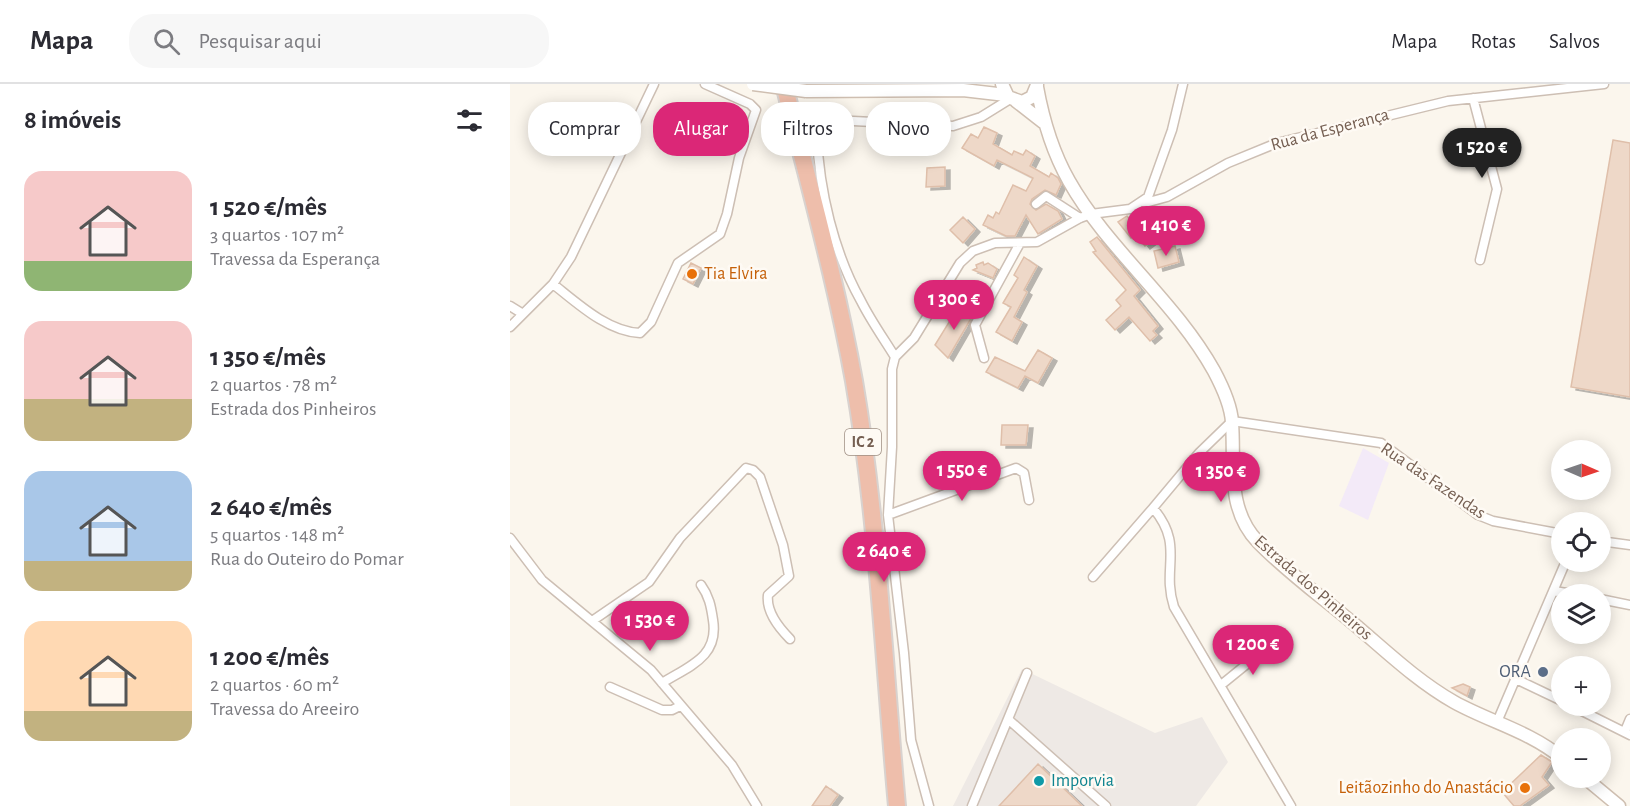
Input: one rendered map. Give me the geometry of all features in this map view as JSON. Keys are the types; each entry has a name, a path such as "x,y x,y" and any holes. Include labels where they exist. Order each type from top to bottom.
{"highway":[{"name":"IC 2","path":"775,84 836,345 850,419 887,806"},
{"name":"IC 2","path":"784,84 840,319 858,411 871,516 897,806"}],"main road":[{"path":"753,84 806,91 887,88 963,90 1009,95 1027,100 1037,85"},
{"path":"963,90 976,84"},
{"name":"Estrada dos Pinheiros","path":"1037,85 1043,122 1086,216 1165,303 1204,355 1224,394 1232,421 1236,498 1239,514 1248,531 1274,557 1424,682 1455,703 1538,740 1551,750"},
{"name":"Estrada dos Pinheiros","path":"1009,95 1043,122"},
{"path":"1597,788 1619,806"}],"street":[{"path":"510,327 553,284 585,232 654,84"},
{"path":"553,284 595,315 628,332 640,333 651,322 678,263 720,234 727,214 739,158 756,110 750,104 705,84"},
{"path":"1139,206 1148,197 1172,130 1183,84"},
{"name":"Rua da Esperança","path":"1086,216 1139,206 1167,197 1227,163 1277,143 1400,112 1473,98 1543,87 1604,84"},
{"path":"895,357 860,301 846,270 833,232 817,135 822,126 833,120 953,126 981,117 1009,95"},
{"path":"1473,98 1497,189 1480,260"},
{"path":"1036,204 1046,196 1086,216"},
{"path":"929,806 911,740 904,653 888,515 892,369 895,357 914,338 966,257 987,245 1037,242 1049,238 1086,216"},
{"path":"984,358 975,326 1016,243"},
{"path":"510,306 523,314"},
{"path":"1093,577 1199,453 1232,421"},
{"name":"Rua das Fazendas","path":"1232,421 1381,443 1478,515 1493,521 1551,532"},
{"path":"592,621 649,582 680,538 746,468 753,470 760,477 783,545 789,576 768,595 767,601 776,621 790,639"},
{"path":"888,515 1016,468 1024,473 1029,500"},
{"path":"1153,508 1166,523 1172,547 1170,593 1174,607 1291,806"},
{"path":"511,536 542,580 651,670 732,765 757,806"},
{"path":"1611,542 1630,545"},
{"path":"662,683 702,657 710,650 714,640 709,597 701,585"},
{"path":"1497,722 1551,598"},
{"path":"1611,601 1630,604"},
{"path":"1221,685 1269,646"},
{"path":"972,806 1027,673"},
{"path":"1516,679 1551,696"},
{"path":"610,687 662,711 672,710 680,705"},
{"path":"1592,716 1627,733 1630,719"},
{"path":"1009,720 1106,806"}],"shaded area":[{"path":"1363,448 1389,463 1368,520 1339,506"},
{"path":"1022,669 1155,733 1202,717 1228,762 1196,806 953,806"}],"building":[{"path":"984,127 997,133 993,144 1012,155 1014,151 1023,155 1026,150 1035,156 1030,166 1049,177 1051,173 1058,178 1061,184 1056,195 1045,190 1032,199 1030,204 1036,210 1046,204 1058,211 1062,219 1038,234 1026,215 1015,236 1006,236 983,225 988,215 993,218 996,212 999,214 1013,185 1026,191 1033,178 997,160 994,166 962,148 971,134 978,138"},
{"path":"1613,140 1630,143 1630,397 1571,387"},
{"path":"945,167 945,186 926,187 927,168"},
{"path":"1127,216 1137,227 1145,221 1157,237 1145,246 1136,235 1131,238 1118,222"},
{"path":"963,217 975,229 963,243 950,230"},
{"path":"1097,237 1140,290 1134,296 1158,326 1153,331 1157,335 1150,341 1129,317 1115,330 1106,320 1121,306 1116,300 1126,290 1093,252 1096,251 1090,242"},
{"path":"1175,246 1179,262 1158,268 1154,251"},
{"path":"1024,257 1037,266 1024,290 1027,292 1014,317 1022,322 1012,341 996,332 1011,307 1003,303 1018,278 1014,275"},
{"path":"983,262 984,265 988,263 997,269 993,278 973,270 977,268 976,265"},
{"name":"Tia Elvira","path":"691,263 701,268 693,284 683,279"},
{"path":"959,306 973,315 948,358 935,345"},
{"path":"1038,350 1052,358 1038,383 1025,376 1018,388 986,372 995,357 1025,371"},
{"path":"1002,425 1028,425 1026,445 1001,445"},
{"path":"1463,684 1470,687 1467,696 1452,688"},
{"name":"Leitãozinho do Anastácio","path":"1541,755 1551,761 1542,777 1549,785 1520,806 1514,806 1502,792"},
{"name":"Imporvia","path":"1038,764 1082,806 999,806"},
{"path":"826,786 838,795 830,806 812,806"}],"place":[{"name":"Tia Elvira","path":"692,274"},
{"name":"ORA","path":"1543,672"},
{"name":"Imporvia","path":"1039,781"},
{"name":"Leitãozinho do Anastácio","path":"1525,788"}]}
